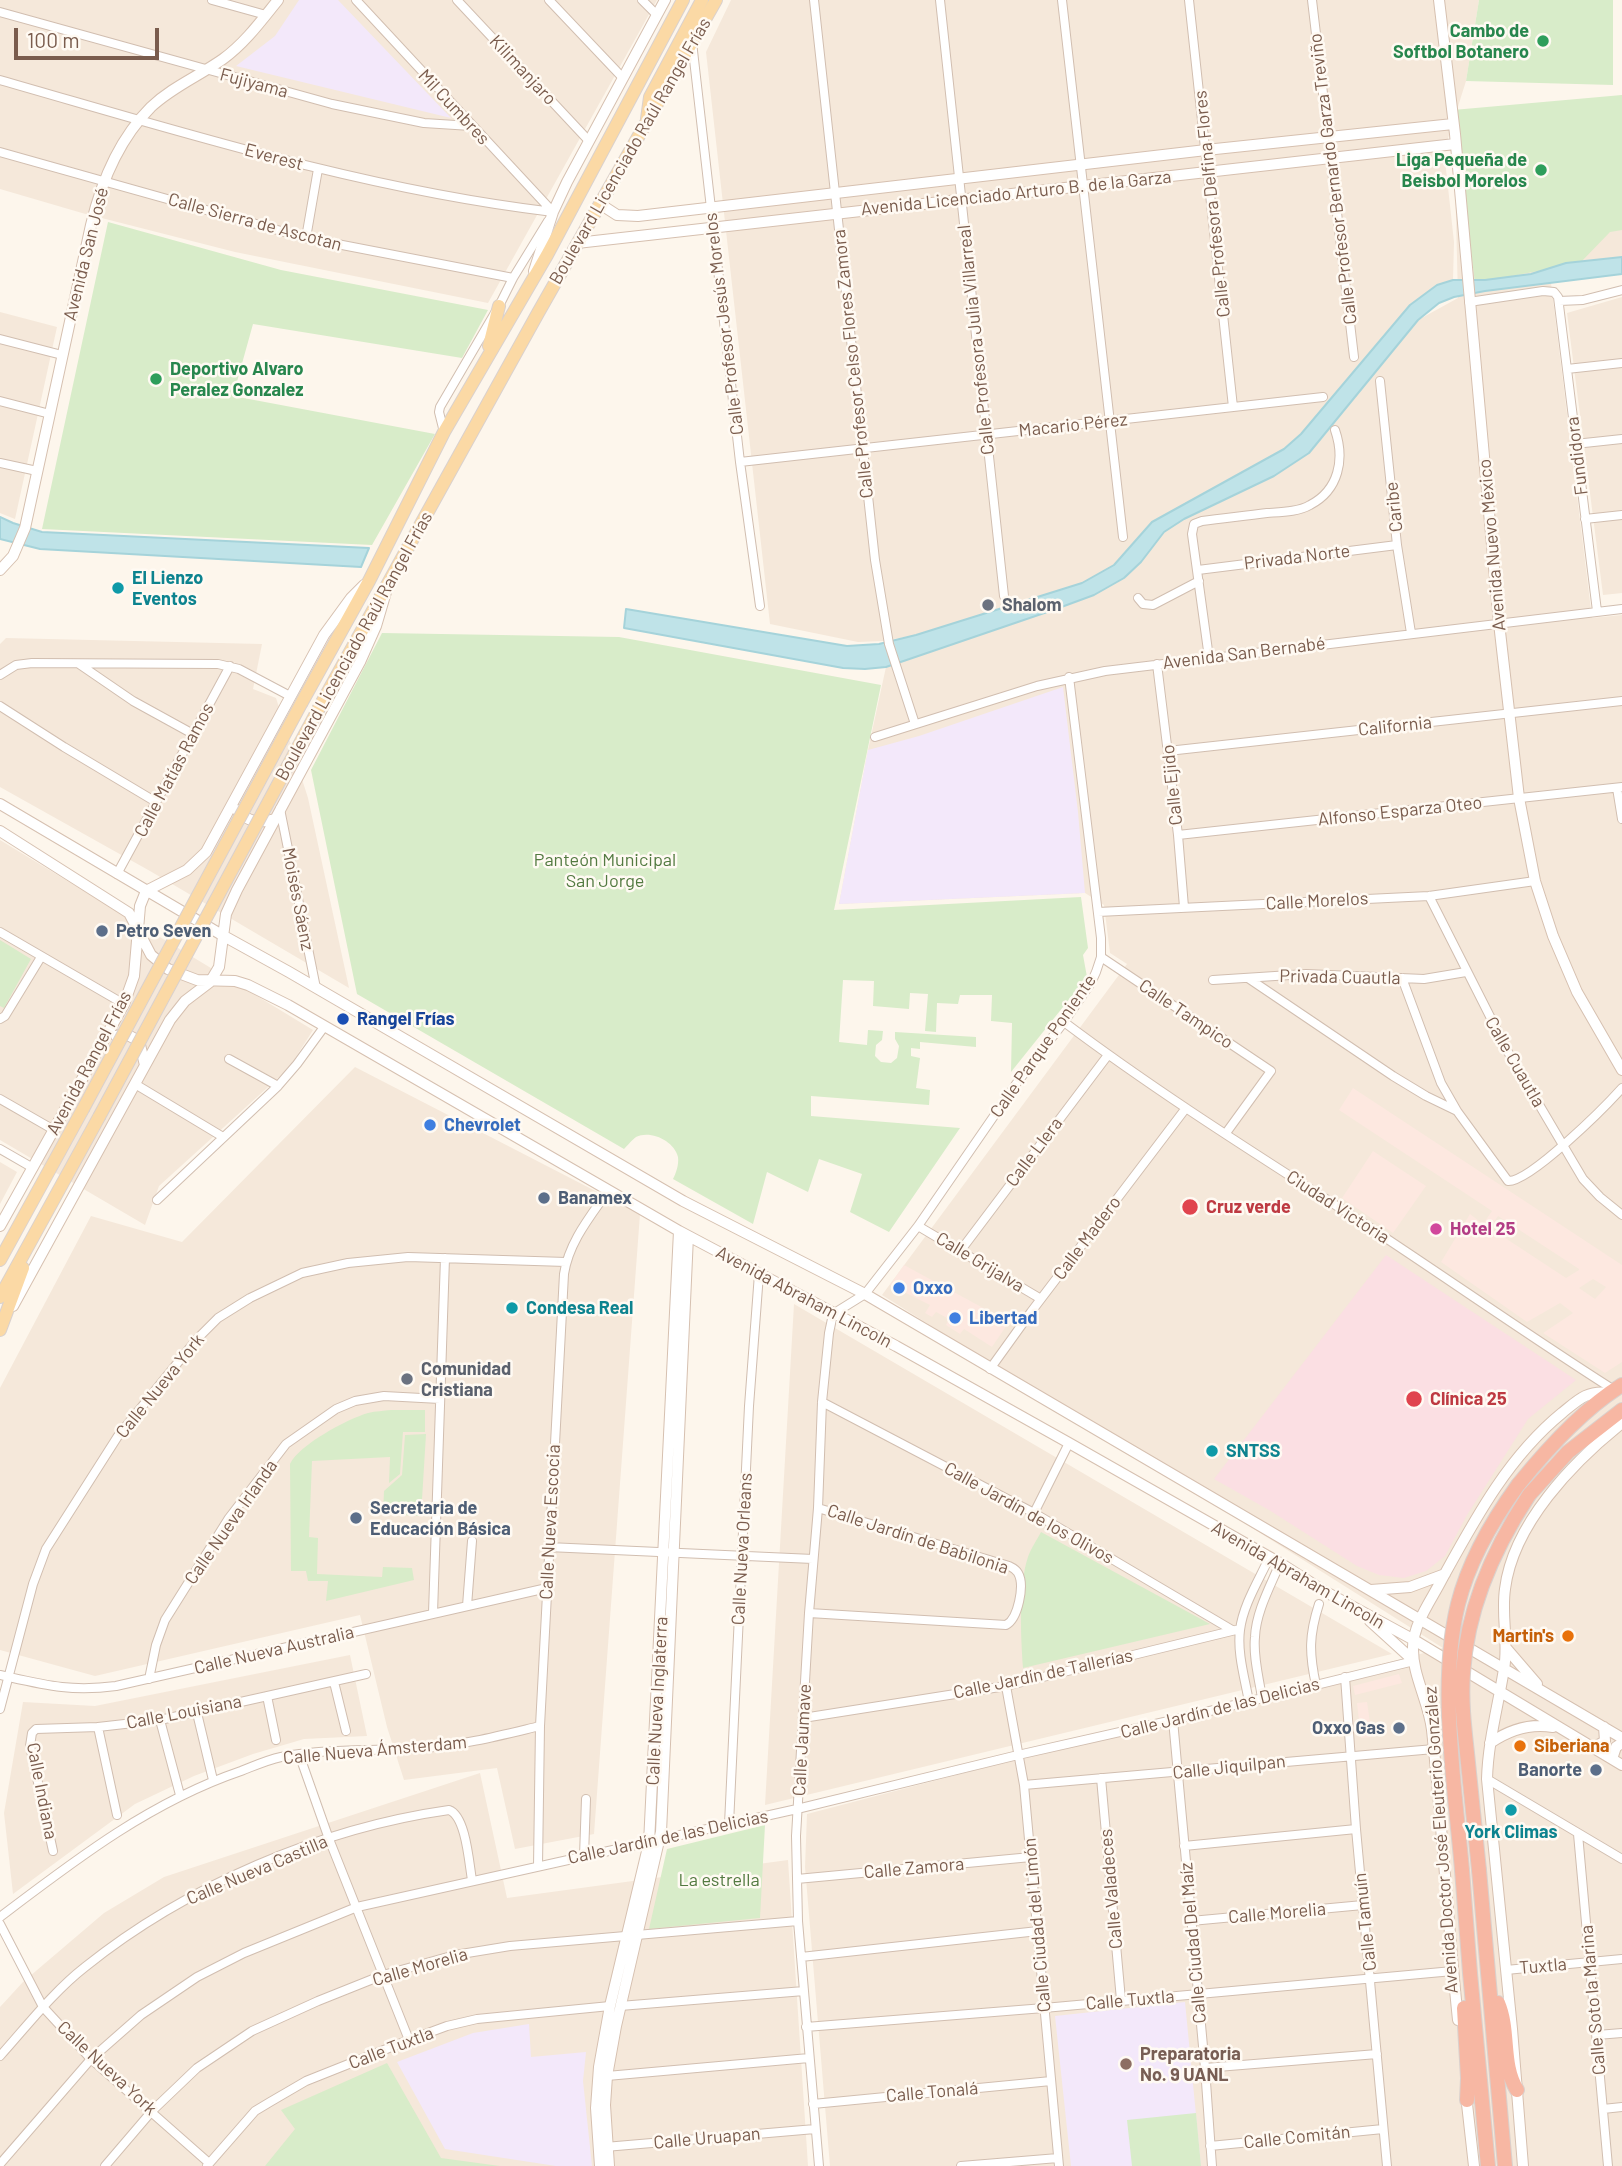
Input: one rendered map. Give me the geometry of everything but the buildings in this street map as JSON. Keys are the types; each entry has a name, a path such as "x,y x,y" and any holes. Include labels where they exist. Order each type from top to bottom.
{"highway":[{"name":"Avenida Doctor José Eleuterio González","path":"1489,2166 1470,1973 1449,1708 1449,1674 1455,1615 1477,1550 1502,1507 1549,1448 1615,1390"},
{"name":"Avenida Doctor José Eleuterio González","path":"1505,2166 1492,1994 1463,1707 1464,1657 1484,1580 1508,1529 1529,1495 1568,1452 1622,1410"},
{"path":"1466,2100 1468,2078 1463,1988 1470,1973"},
{"path":"1492,1994 1501,2011 1510,2074 1517,2090"}],"main road":[{"name":"Boulevard Licenciado Raúl Rangel Frías","path":"0,1260 83,1109 296,699 369,581 444,432 561,230 683,0"},
{"path":"648,121 650,97 702,0"},
{"name":"Boulevard Licenciado Raúl Rangel Frías","path":"0,1297 319,708 577,243 716,0"},
{"path":"485,360 499,306"},
{"path":"0,1248 21,1221"},
{"path":"0,1330 39,1226"}],"street":[{"path":"212,0 266,15"},
{"name":"Avenida San José","path":"0,570 13,556 25,528 90,225 103,181 128,137 152,106 237,48 278,0"},
{"name":"Mil Cumbres","path":"356,0 553,212"},
{"name":"Kilimanjaro","path":"457,0 589,141"},
{"path":"549,0 622,77"},
{"path":"642,0 657,15"},
{"name":"Boulevard Licenciado Raúl Rangel Frías","path":"530,283 553,212 665,0"},
{"name":"Calle Profesor Celso Flores Zamora","path":"814,0 875,560 889,644 915,724"},
{"name":"Calle Profesora Julia Villarreal","path":"940,0 1004,596"},
{"path":"1062,0 1123,537"},
{"name":"Calle Profesora Delfina Flores","path":"1189,0 1233,407"},
{"name":"Calle Profesor Bernardo Garza Treviño","path":"1312,0 1354,357"},
{"name":"Avenida Nuevo México","path":"1439,0 1455,144 1499,623 1519,798 1535,881 1553,936 1577,992 1622,1070"},
{"name":"Fujiyama","path":"0,12 332,104 404,120 471,126"},
{"name":"Calle Profesor Jesús Morelos","path":"692,43 740,462 760,606"},
{"name":"Everest","path":"0,79 318,169 500,206 553,212"},
{"name":"Avenida Licenciado Arturo B. de la Garza","path":"600,204 625,217 1453,124"},
{"name":"Avenida Licenciado Arturo B. de la Garza","path":"577,243 1455,144"},
{"name":"Calle Sierra de Ascotan","path":"0,152 306,238 513,278"},
{"path":"306,238 318,169"},
{"path":"444,432 440,407 553,212"},
{"path":"1469,300 1548,291 1556,294 1559,301 1583,300 1622,290"},
{"name":"Fundidora","path":"1559,301 1597,611"},
{"path":"0,339 62,355"},
{"path":"1567,369 1622,363"},
{"name":"Caribe","path":"1380,381 1397,545 1411,633"},
{"name":"Macario Pérez","path":"740,462 1323,397"},
{"path":"0,401 50,414"},
{"path":"1209,658 1192,534 1194,524 1293,510 1313,503 1325,494 1339,472 1340,452 1335,430"},
{"path":"1575,444 1622,439"},
{"path":"0,463 37,471"},
{"path":"1585,519 1622,515"},
{"name":"Privada Norte","path":"1198,570 1397,545"},
{"path":"1138,598 1143,604 1153,605 1199,581"},
{"path":"0,1330 160,1038 177,1010 211,982 219,967 226,914 360,662 384,604 387,585"},
{"name":"Avenida San Bernabé","path":"875,737 1069,677 1157,664 1622,609"},
{"path":"0,675 23,664 218,664 250,674 296,699 240,788 206,852 187,870 146,891"},
{"path":"79,664 133,701 193,734"},
{"name":"Calle Ejido","path":"1157,664 1184,907"},
{"name":"Calle Matías Ramos","path":"117,874 230,666"},
{"name":"Calle Parque Poniente","path":"865,1294 918,1226 1016,1083 1064,1022 1091,983 1101,957 1098,912 1069,677"},
{"name":"California","path":"1168,751 1622,701"},
{"path":"0,706 156,802"},
{"path":"240,788 249,788 274,799 278,814"},
{"path":"1619,788 1622,819"},
{"name":"Alfonso Esparza Oteo","path":"1178,835 1619,788"},
{"path":"233,801 236,809 248,820 265,822 278,814"},
{"path":"0,804 683,1201 865,1294 1622,1738"},
{"name":"Moisés Sáenz","path":"278,814 316,988"},
{"name":"Avenida Abraham Lincoln","path":"0,831 129,913 151,955 168,969 188,978 248,985 288,1005 608,1191 896,1346 1280,1563 1617,1762"},
{"name":"Calle Morelos","path":"1098,912 1429,896 1535,881"},
{"name":"Avenida Rangel Frías","path":"0,1226 122,1008 134,976 140,906 146,891"},
{"name":"Calle Cuautla","path":"1429,896 1508,1052 1583,1179 1600,1198 1622,1215"},
{"path":"0,932 122,1008 125,1028 148,1038 160,1038"},
{"path":"1,1019 41,957"},
{"name":"Calle Tampico","path":"1101,957 1271,1070 1226,1133"},
{"name":"Privada Cuautla","path":"1213,981 1306,974 1438,978 1466,972"},
{"path":"1247,977 1393,1076 1457,1111"},
{"path":"1402,978 1441,1083 1457,1111 1505,1178 1512,1182 1563,1145 1622,1088"},
{"name":"Ciudad Victoria","path":"1064,1022 1186,1108 1615,1390"},
{"path":"157,1200 278,1086 324,1027"},
{"path":"101,1045 119,1034 126,1034 139,1042 145,1065"},
{"name":"Calle Llera","path":"961,1250 1108,1055"},
{"path":"229,1059 278,1086"},
{"path":"135,1084 223,1137"},
{"path":"0,1099 54,1130"},
{"name":"Calle Madero","path":"990,1369 1186,1108"},
{"path":"0,1149 33,1168"},
{"name":"Calle Nueva Escocia","path":"537,1866 540,1726 562,1296 566,1262 585,1223 608,1191"},
{"name":"Calle Grijalva","path":"918,1226 1041,1299"},
{"name":"Calle Nueva Inglaterra","path":"609,2166 603,2148 597,2088 654,1842 684,1233"},
{"name":"Calle Nueva York","path":"0,1709 5,1676 46,1549 118,1436 218,1318 250,1298 302,1273 372,1259 408,1257 566,1262"},
{"path":"433,1613 445,1258"},
{"name":"Calle Nueva Orleans","path":"729,1824 749,1406 759,1274"},
{"path":"833,1314 865,1294"},
{"name":"Calle Jaumave","path":"819,2166 798,1921 797,1809 818,1508 822,1402 833,1314"},
{"path":"1474,2166 1453,1970 1434,1749 1431,1723 1414,1661 1414,1640 1421,1620 1480,1510 1530,1442 1544,1427 1580,1399 1596,1392 1615,1390"},
{"name":"Calle Nueva Irlanda","path":"149,1679 153,1656 166,1620 229,1518 286,1444 336,1409 355,1401 384,1396 440,1399"},
{"name":"Calle Jardín de los Olivos","path":"822,1402 1034,1513 1236,1630"},
{"path":"1523,2166 1487,1779 1490,1743 1506,1647 1505,1590 1513,1559 1524,1535 1546,1501 1582,1457 1622,1423"},
{"path":"1034,1513 1069,1443"},
{"name":"Calle Jardín de Babilonia","path":"809,1613 993,1625 1010,1623 1016,1615 1021,1581 1017,1571 1000,1563 818,1508"},
{"path":"467,1606 472,1541"},
{"path":"548,1547 813,1559"},
{"path":"1249,1702 1236,1630 1269,1558"},
{"path":"1262,1698 1255,1655 1255,1634 1280,1563"},
{"path":"1371,1590 1410,1587 1446,1574"},
{"name":"Calle Nueva Australia","path":"5,1676 44,1686 78,1689 116,1686 547,1588"},
{"path":"1249,1602 1262,1609"},
{"path":"1316,1685 1310,1637 1319,1604"},
{"path":"1360,1612 1414,1661"},
{"name":"Calle Jardín de Tallerías","path":"803,1718 1006,1686 1236,1630"},
{"path":"1506,1647 1543,1691"},
{"path":"1241,1656 1255,1655"},
{"name":"Calle Jardín de las Delicias","path":"0,2164 91,2059 141,2015 197,1977 244,1953 357,1908 797,1809 1414,1661"},
{"name":"Calle Louisiana","path":"33,1731 40,1728 98,1727 160,1720 366,1675"},
{"name":"Calle Tamuín","path":"1346,1677 1356,1829 1387,2166"},
{"path":"334,1682 346,1731"},
{"name":"Calle Ciudad del Limón","path":"1006,1686 1024,1785 1058,2162"},
{"path":"267,1696 276,1740"},
{"path":"197,1713 213,1780"},
{"path":"160,1720 180,1795"},
{"name":"Calle Ciudad Del Maíz","path":"1173,1720 1212,2166"},
{"path":"1490,1743 1524,1727 1545,1725 1561,1728"},
{"name":"Calle Nueva Ámsterdam","path":"0,1917 65,1868 136,1820 213,1780 278,1758 299,1754 327,1750 453,1745 540,1726"},
{"path":"98,1727 117,1815"},
{"path":"1593,1748 1605,1741 1604,1727"},
{"name":"Calle Indiana","path":"33,1731 30,1746 53,1851"},
{"path":"1617,1762 1616,1747 1622,1743"},
{"name":"Calle Jiquilpan","path":"1024,1785 1434,1749"},
{"path":"299,1754 329,1839 409,2040"},
{"name":"Calle Valadeces","path":"1101,1778 1121,2000"},
{"path":"1487,1779 1622,1859"},
{"path":"584,1856 586,1799"},
{"name":"Calle Nueva Castilla","path":"0,2056 43,2007 83,1968 126,1937 181,1902 275,1858 352,1830 454,1811 461,1823 472,1880"},
{"path":"1184,1846 1356,1829"},
{"name":"Calle Soto la Marina","path":"1578,1834 1608,2166"},
{"name":"Calle Zamora","path":"797,1879 1031,1857"},
{"name":"Calle Morelia","path":"1191,1921 1363,1905"},
{"name":"Calle Morelia","path":"105,2166 152,2111 197,2068 252,2031 383,1975 482,1950 798,1921"},
{"name":"Calle Nueva York","path":"0,1924 43,2007 91,2059 152,2111 208,2165"},
{"path":"801,1957 1038,1931"},
{"name":"Tuxtla","path":"1506,1970 1622,1959"},
{"name":"Calle Tuxtla","path":"806,2027 1453,1970"},
{"name":"Calle Tuxtla","path":"208,2165 255,2111 306,2081 447,2026 477,2019 804,1991"},
{"name":"Calle Nueva Inglaterra","path":"600,2166 615,2006"},
{"path":"1597,2035 1622,2033"},
{"path":"1205,2068 1377,2054"},
{"path":"607,2076 809,2058"},
{"name":"Calle Tonalá","path":"813,2104 1051,2081"},
{"path":"1603,2109 1622,2108"},
{"name":"Calle Uruapan","path":"603,2148 815,2129"},
{"name":"Calle Comitán","path":"1210,2146 1383,2129"},
{"path":"961,2166 1058,2162"}],"shaded area":[{"path":"0,0 657,0 488,303 235,252 0,189"},
{"path":"299,0 338,0 451,118 236,66 275,36"},
{"path":"731,0 1479,0 1466,81 1444,151 1454,242 1453,280 1437,285 1301,434 1284,449 1152,522 1114,565 1082,583 916,635 883,641 858,642 770,624 706,52"},
{"path":"1622,95 1622,270 1551,283 1592,618 1622,615 1622,2166 830,2166 805,1867 807,1814 1443,1648 882,1295 1127,964 1110,953 1104,905 1085,893 839,904 886,667 1094,595 1124,578 1141,562 1164,532 1184,519 1274,476 1323,437 1418,320 1458,298 1454,138"},
{"path":"1622,297 1622,593 1603,595 1567,313"},
{"path":"0,312 57,327 15,519 0,513"},
{"path":"6,638 262,644 253,689 276,698 308,798 349,988 0,787 0,644"},
{"path":"1063,687 1085,893 839,904 868,750 919,736"},
{"path":"0,840 313,1030 289,1068 159,1186 145,1225 0,1140"},
{"path":"355,1067 640,1214 594,1834 515,1849 497,1768 404,1780 387,1727 360,1615 95,1676 0,1650 0,1388 91,1216 182,1242"},
{"path":"1353,1088 1622,1265 1622,1362 1605,1373 1543,1333 1573,1313 1560,1303 1527,1322 1441,1262 1470,1214 1483,1224 1492,1211 1339,1110","holes":["1498,1216 1579,1269 1579,1270 1566,1278 1490,1228","1593,1279 1606,1287 1595,1299 1579,1288"]},
{"path":"1373,1151 1426,1186 1393,1233 1342,1198"},
{"path":"0,1162 17,1172 0,1204"},
{"name":"Clínica 25","path":"1386,1255 1576,1380 1528,1419 1467,1515 1445,1556 1426,1571 1404,1578 1379,1575 1357,1566 1269,1510 1214,1479"},
{"path":"904,1265 1009,1322 992,1347 964,1329 960,1334 946,1325 949,1319 936,1312 932,1317 925,1313 930,1305 890,1285"},
{"path":"794,1304 1392,1654 765,1805"},
{"path":"350,1655 367,1736 304,1739 194,1776 135,1804 13,1894 4,1813 23,1702 95,1706"},
{"path":"1399,1674 1402,1683 1355,1695 1353,1686"},
{"path":"1367,1702 1372,1737 1361,1738 1357,1703"},
{"path":"480,1773 507,1898 788,1860 808,2166 0,2166 0,2007 23,1982 104,1913 164,1877"},
{"name":"Preparatoria No. 9 UANL","path":"1185,2002 1201,2166 1071,2166 1055,2016"},
{"path":"529,2024 531,2057 586,2052 583,2081 592,2166 556,2166 445,2149 397,2062 473,2033"}],"green space":[{"name":"Cambo de Softbol Botanero","path":"1479,0 1613,0 1613,85 1466,81"},
{"name":"Liga Pequeña de Beisbol Morelos","path":"1622,95 1622,230 1610,232 1580,263 1475,283 1453,110"},
{"name":"Deportivo Alvaro Peralez Gonzalez","path":"108,222 281,270 488,310 462,358 253,324 233,396 435,434 372,545 42,529"},
{"name":"Panteón Municipal San Jorge","path":"382,633 619,637 881,685 834,910 1081,897 1088,948 1083,955 1087,977 1011,1072 1012,1023 991,1021 992,995 960,995 958,1004 937,1003 936,1032 925,1031 928,994 910,993 909,1009 873,1006 874,981 843,980 839,1042 867,1045 868,1030 883,1031 882,1040 876,1045 875,1056 881,1062 891,1063 897,1058 899,1046 895,1032 976,1037 976,1047 920,1042 920,1049 911,1048 911,1056 920,1058 916,1088 930,1090 929,1105 811,1096 811,1116 960,1128 889,1232 850,1212 862,1174 819,1159 808,1192 767,1172 753,1224 673,1179 678,1157 672,1146 661,1138 642,1135 636,1137 624,1149 357,994 311,770"},
{"path":"0,940 31,959 4,1008 0,1006"},
{"path":"425,1410 425,1432 403,1432 400,1474 389,1483 390,1457 312,1461 309,1537 318,1538 317,1574 382,1577 383,1567 412,1568 414,1580 326,1601 328,1581 308,1581 306,1571 291,1571 290,1464 303,1449 336,1427 368,1413"},
{"path":"426,1434 421,1516 383,1514 384,1491 402,1475 405,1435"},
{"path":"1041,1532 1210,1624 1023,1668 1023,1582 1028,1557"},
{"name":"La estrella","path":"765,1825 760,1918 649,1929 667,1849"},
{"path":"387,2063 441,2158 500,2166 265,2166 295,2129 281,2110"},
{"path":"1196,2113 1201,2166 1132,2166 1127,2120"}],"water":[{"path":"1622,257 1622,274 1485,291 1439,303 1418,320 1309,453 1274,476 1184,519 1164,532 1141,562 1124,578 1094,595 886,667 865,669 843,668 624,628 626,609 847,646 879,644 1082,583 1114,565 1152,522 1284,449 1301,434 1410,305 1437,285 1453,280 1485,280 1531,274 1566,263"},
{"path":"0,517 42,532 369,548 361,567 40,549 0,539"}],"place":[{"name":"Cambo de Softbol Botanero","path":"1543,41"},
{"name":"Liga Pequeña de Beisbol Morelos","path":"1541,170"},
{"name":"Deportivo Alvaro Peralez Gonzalez","path":"156,379"},
{"name":"El Lienzo Eventos","path":"118,588"},
{"name":"Shalom","path":"988,605"},
{"name":"Petro Seven","path":"102,931"},
{"name":"Rangel Frías","path":"343,1019"},
{"name":"Chevrolet","path":"430,1125"},
{"name":"Banamex","path":"544,1198"},
{"name":"Cruz verde","path":"1190,1207"},
{"name":"Hotel 25","path":"1436,1229"},
{"name":"Oxxo","path":"899,1288"},
{"name":"Condesa Real","path":"512,1308"},
{"name":"Libertad","path":"955,1318"},
{"name":"Comunidad Cristiana","path":"407,1379"},
{"name":"Clínica 25","path":"1414,1399"},
{"name":"SNTSS","path":"1212,1451"},
{"name":"Secretaria de Educación Básica","path":"356,1518"},
{"name":"Martin's","path":"1568,1636"},
{"name":"Oxxo Gas","path":"1399,1728"},
{"name":"Siberiana","path":"1520,1746"},
{"name":"Banorte","path":"1596,1770"},
{"name":"York Climas","path":"1511,1810"},
{"name":"Preparatoria No. 9 UANL","path":"1126,2064"}]}
